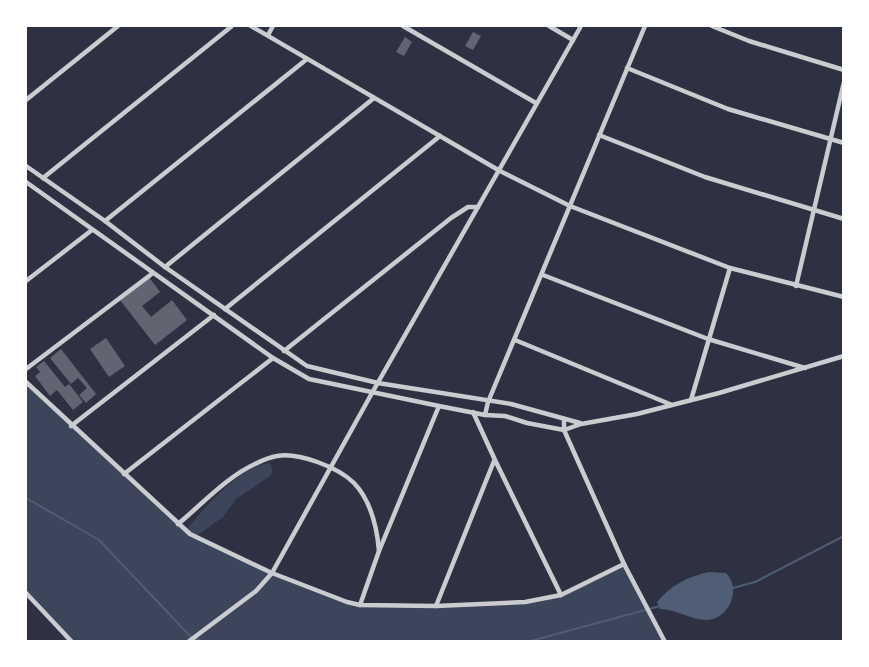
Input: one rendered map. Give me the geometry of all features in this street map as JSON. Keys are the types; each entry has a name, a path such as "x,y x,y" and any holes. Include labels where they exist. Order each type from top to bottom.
{"street":[{"path":"26,100 118,26"},
{"path":"43,178 232,26"},
{"path":"251,26 500,171 570,206 730,268 843,297"},
{"path":"268,34 273,26"},
{"path":"403,26 536,104"},
{"path":"549,26 573,40"},
{"path":"188,641 256,591 272,573 581,26"},
{"path":"484,415 645,26"},
{"path":"712,26 749,41 843,70"},
{"path":"105,221 307,58"},
{"path":"627,68 728,109 843,144"},
{"path":"796,286 843,82"},
{"path":"165,267 374,98"},
{"path":"599,135 705,177 843,219"},
{"path":"225,309 440,136"},
{"path":"26,166 307,366 378,383 511,404 581,424"},
{"path":"26,183 273,358 309,379 372,393 484,415 505,416 564,430 581,424 637,414 691,400 843,356"},
{"path":"26,191 31,187"},
{"path":"284,351 451,218 468,207 478,207"},
{"path":"26,281 92,230"},
{"path":"691,400 730,268"},
{"path":"26,369 153,273"},
{"path":"543,275 708,339 806,368"},
{"path":"71,426 214,315"},
{"path":"515,340 672,405"},
{"path":"124,474 273,358"},
{"path":"26,382 190,534 272,573 347,602 436,606 525,602 561,595 624,564"},
{"path":"360,604 379,551 439,406"},
{"path":"473,412 561,595"},
{"path":"564,419 564,430 624,564 665,642"},
{"path":"178,524 253,465 277,456 304,457 331,468 353,482 367,502 377,526 379,551"},
{"path":"436,606 495,460"},
{"path":"26,593 72,642"}],"shaded area":[{"path":"26,382 186,531 212,500 235,479 259,465 270,463 273,472 269,477 236,499 223,517 196,536 272,573 360,605 436,606 525,602 561,595 624,564 664,641 66,641 56,625 26,593"},
{"path":"709,572 726,573 731,580 733,595 727,609 722,614 715,618 701,620 660,609 657,602 674,586 694,576"}],"building":[{"path":"473,32 481,36 473,50 465,46"},
{"path":"405,37 412,42 404,56 396,52"},
{"path":"149,277 160,292 142,306 151,317 172,300 187,320 155,345 120,300"},
{"path":"106,338 125,366 109,377 90,349"},
{"path":"61,349 96,394 86,403 79,395 87,388 78,378 71,384 50,358"},
{"path":"44,361 65,387 69,384 83,402 73,410 57,390 50,396 35,376 40,372 36,367"}],"waterway":[{"path":"26,498 99,540 192,638 205,642"},
{"path":"729,589 755,582 844,536"},
{"path":"527,642 660,606"}]}
